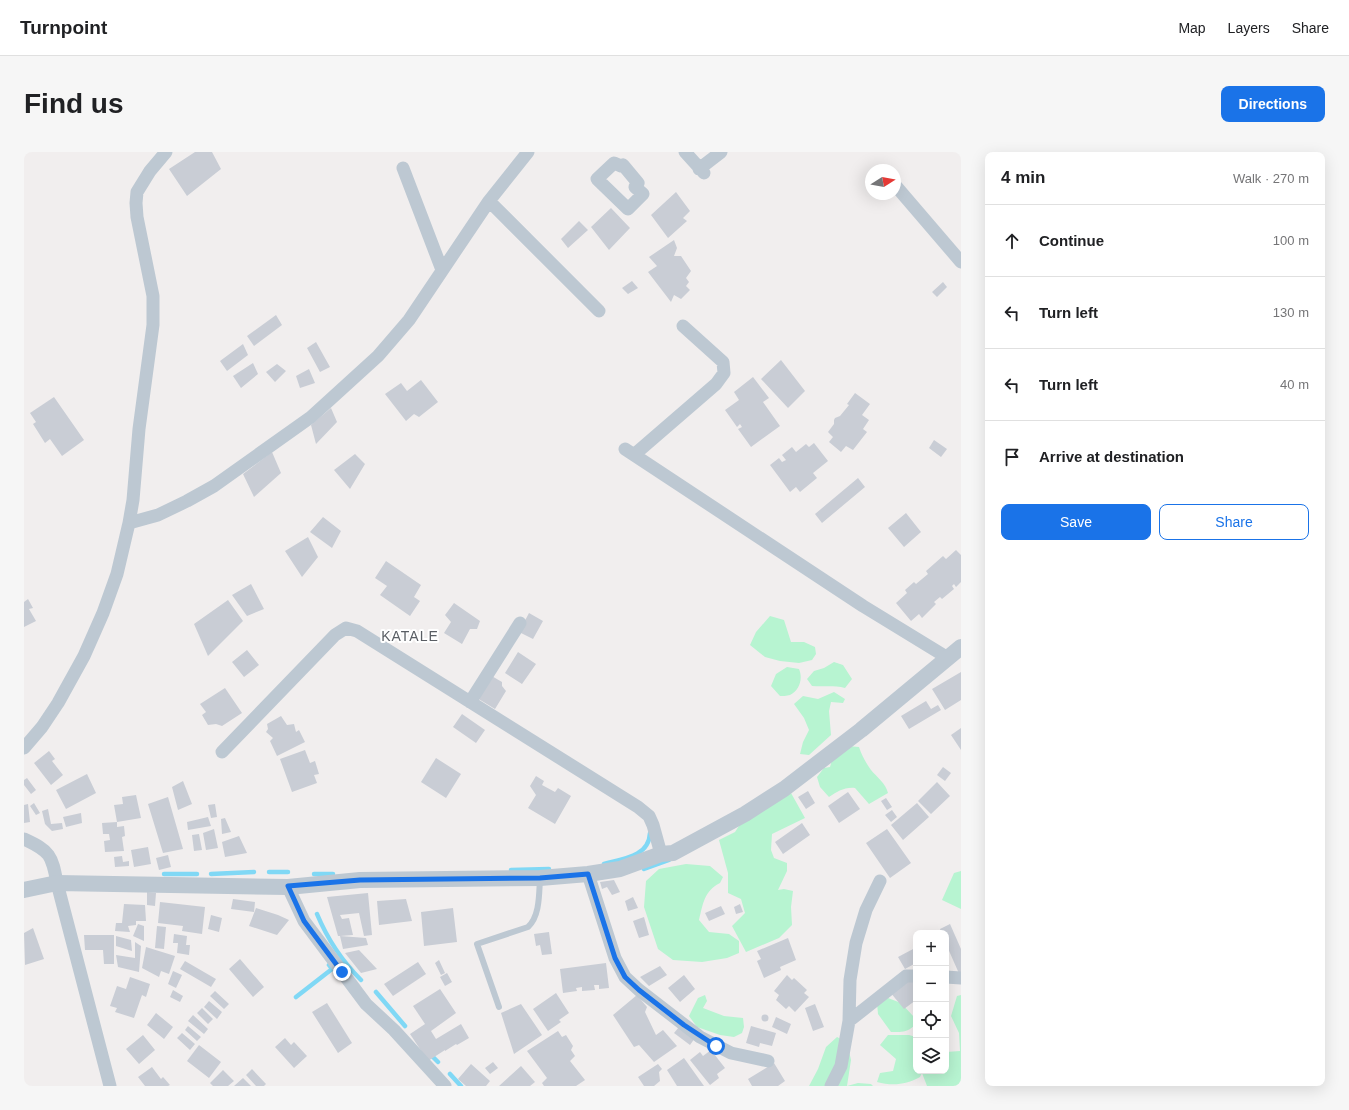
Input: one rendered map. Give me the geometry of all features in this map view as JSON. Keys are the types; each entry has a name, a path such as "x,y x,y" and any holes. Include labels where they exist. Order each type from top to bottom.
{"street":[{"path":"24,748 46,721 58,703 84,656 103,613 117,574 133,500 139,429 152,325 153,296 137,217 137,192 150,170 166,152"},
{"path":"129,523 158,515 214,486 311,417 378,356 409,320 489,201 528,152"},
{"path":"684,152 702,171 721,152"},
{"path":"403,168 442,270"},
{"path":"901,192 961,262"},
{"path":"489,201 599,311"},
{"path":"683,326 723,362 724,373 716,384 630,451 863,606 948,658"},
{"path":"470,702 520,623"},
{"path":"222,752 335,635 346,628 357,631 638,807 648,816 653,825 661,854"},
{"path":"24,890 57,883 288,886 360,880 540,878 588,874 620,869 661,854 673,853 745,814 784,789 861,730 961,648"},
{"path":"24,839 46,851 53,863 110,1086"},
{"path":"588,874 615,958 625,977 639,990 700,1037 731,1053 768,1061"},
{"path":"831,1086 841,1066 849,1021 850,980 856,943 866,910 880,880"},
{"path":"288,886 304,921 366,1004 394,1030 445,1086"},
{"path":"849,1021 906,976 913,976"},
{"path":"949,977 961,978"}],"lane":[{"path":"499,1007 477,944 528,927 533,922 539,898 540,878"}],"green space":[{"path":"770,616 784,620 791,642 804,642 815,647 816,654 812,660 799,663 780,661 765,657 750,645 756,632"},
{"path":"834,662 843,665 852,679 845,688 833,686 812,686 807,679 814,671 824,668"},
{"path":"787,667 799,669 801,680 800,684 793,693 786,696 780,696 771,686 776,674"},
{"path":"834,692 845,699 843,703 831,702 829,711 831,735 809,755 800,754 803,742 809,730 804,718 794,704 803,696 818,699"},
{"path":"848,746 859,747 867,765 883,784 888,793 869,804 855,788 844,789 829,797 820,787 817,777 824,768 830,767 832,760"},
{"path":"791,793 805,818 772,834 771,850 774,858 787,863 787,871 778,890 784,889 793,891 791,907 792,925 779,938 746,952 732,926 745,913 741,899 728,893 728,873 719,840 735,832 746,815"},
{"path":"686,864 710,866 723,877 720,883 707,894 699,920 709,932 729,934 739,941 739,953 727,958 702,962 673,960 658,949 644,907 646,881 659,869"},
{"path":"961,871 961,909 942,900 954,873"},
{"path":"705,995 707,1001 703,1008 724,1016 743,1018 744,1027 742,1033 734,1037 720,1035 697,1027 689,1016 698,998"},
{"path":"961,995 961,1086 927,1086 922,1074 949,1074 949,1052 960,1051 959,1033 951,1016 957,996"},
{"path":"888,998 901,1003 913,1016 913,1027 906,1031 891,1032 878,1014 877,1003"},
{"path":"888,1035 913,1036 913,1074 922,1074 920,1077 904,1083 888,1084 877,1082 880,1073 893,1071 896,1059 880,1045"},
{"path":"837,1037 847,1042 851,1060 847,1086 809,1086 818,1069 826,1047"},
{"path":"858,1083 871,1084 873,1086 847,1086"}],"building":[{"path":"195,152 212,152 221,169 187,196 169,169"},
{"path":"676,192 690,211 683,218 687,221 668,238 651,215"},
{"path":"611,208 630,228 609,250 591,227"},
{"path":"579,221 588,230 568,248 561,239"},
{"path":"674,240 677,248 674,256 681,256 691,271 686,278 689,282 686,286 690,290 681,299 674,295 671,302 648,272 657,266 649,257"},
{"path":"632,281 638,288 628,294 622,288"},
{"path":"943,282 947,287 937,297 932,292"},
{"path":"276,315 282,325 254,346 247,336"},
{"path":"316,342 330,367 320,372 307,348"},
{"path":"243,344 248,355 227,371 220,361"},
{"path":"781,360 805,391 788,408 761,379"},
{"path":"253,363 258,374 241,388 233,376"},
{"path":"277,364 286,371 275,382 266,372"},
{"path":"309,369 315,383 300,388 296,376"},
{"path":"753,377 769,398 763,402 780,426 751,447 738,429 742,427 740,424 737,427 725,410 739,400 734,392"},
{"path":"421,380 438,402 419,417 414,414 406,421 385,394 401,383 407,391"},
{"path":"855,393 870,404 862,415 869,420 863,429 867,432 853,450 846,446 841,452 829,442 833,437 828,432 834,424 835,418 840,416 849,405 847,404"},
{"path":"54,397 84,440 62,456 50,439 45,443 33,424 36,422 30,413"},
{"path":"331,408 337,422 316,444 311,425"},
{"path":"934,440 947,449 941,457 929,448"},
{"path":"814,443 828,461 813,473 817,478 800,492 796,487 790,492 770,465 779,458 782,462 786,460 782,455 792,447 796,452 806,444 809,447"},
{"path":"272,452 281,473 254,497 243,474"},
{"path":"355,454 365,464 350,489 334,470"},
{"path":"858,478 865,487 822,523 815,514"},
{"path":"906,513 921,532 904,547 888,528"},
{"path":"323,517 341,531 332,548 310,532"},
{"path":"308,537 318,557 302,577 285,551"},
{"path":"956,550 961,555 961,582 956,587 954,584 952,586 954,589 942,599 940,597 934,602 936,604 922,618 919,614 911,621 896,603 907,593 905,590 914,582 916,584 928,574 926,571 943,556 946,559"},
{"path":"386,561 421,585 414,597 420,601 410,616 380,595 387,586 375,578"},
{"path":"251,584 264,609 247,616 232,595"},
{"path":"28,599 33,608 29,609 36,621 24,627 24,602"},
{"path":"228,600 243,621 208,656 194,624"},
{"path":"454,603 480,621 477,629 470,629 462,644 444,633 451,622 445,615"},
{"path":"529,613 543,621 533,639 519,632"},
{"path":"247,650 259,665 244,677 232,662"},
{"path":"518,652 536,664 522,684 505,673"},
{"path":"961,672 961,700 945,710 932,689"},
{"path":"490,675 502,682 502,686 506,691 495,709 477,698"},
{"path":"225,688 242,713 222,726 216,724 208,725 202,715 206,712 200,704"},
{"path":"926,701 931,709 938,705 941,710 909,729 901,716"},
{"path":"462,714 485,730 476,743 453,727"},
{"path":"281,716 287,725 294,724 296,732 299,730 305,742 277,756 270,741 273,738 266,732 268,729 267,724"},
{"path":"961,728 961,750 951,735"},
{"path":"305,750 310,763 315,761 319,774 314,775 317,783 292,792 280,759"},
{"path":"49,751 55,759 52,761 63,775 51,785 34,763"},
{"path":"436,758 461,774 446,798 421,782"},
{"path":"943,767 951,773 945,781 937,775"},
{"path":"87,774 96,793 66,809 56,790"},
{"path":"536,776 544,781 542,785 555,792 558,788 571,796 555,824 528,808 536,795 530,786"},
{"path":"27,778 36,790 31,794 24,785 24,780"},
{"path":"183,781 192,804 178,810 172,787"},
{"path":"937,782 950,796 931,814 918,801"},
{"path":"808,791 815,803 806,809 798,797"},
{"path":"848,792 860,809 839,823 828,806"},
{"path":"136,795 141,818 117,822 114,805 123,804 122,797"},
{"path":"168,797 183,849 163,853 148,804"},
{"path":"886,798 892,807 887,810 881,801"},
{"path":"34,803 40,813 36,815 30,806"},
{"path":"917,803 929,817 903,840 891,825"},
{"path":"28,804 30,822 24,823 24,805"},
{"path":"215,804 217,817 211,818 208,805"},
{"path":"48,809 51,824 62,823 63,829 52,831 45,824 42,811"},
{"path":"892,810 897,817 891,822 885,815"},
{"path":"81,813 82,823 66,827 63,817"},
{"path":"208,817 211,826 188,830 187,822"},
{"path":"225,818 231,832 222,834 221,819"},
{"path":"117,822 117,827 124,826 125,836 122,837 124,851 105,852 104,841 110,840 109,834 103,834 102,823"},
{"path":"802,823 810,835 783,854 775,842"},
{"path":"214,829 218,848 206,850 203,833"},
{"path":"887,829 911,863 890,878 866,843"},
{"path":"199,834 202,850 194,851 192,835"},
{"path":"239,836 247,853 225,857 222,842"},
{"path":"148,847 151,864 134,867 131,850"},
{"path":"168,855 171,867 159,870 156,858"},
{"path":"122,856 123,862 129,861 129,866 115,867 114,857"},
{"path":"614,880 620,892 612,895 607,887 602,889 600,882"},
{"path":"147,892 156,893 155,906 147,905"},
{"path":"368,893 372,935 364,936 359,913 340,915 342,919 349,918 353,935 338,936 327,897"},
{"path":"633,897 638,908 628,911 625,901"},
{"path":"233,899 255,902 254,912 231,909"},
{"path":"406,899 412,921 379,925 377,901"},
{"path":"160,902 205,907 202,934 182,931 183,926 158,923"},
{"path":"124,904 145,905 146,921 136,921 136,925 128,926 130,932 115,931 116,923 122,923"},
{"path":"740,904 743,912 736,914 734,907"},
{"path":"721,906 725,914 709,921 705,913"},
{"path":"256,908 289,920 277,935 249,926"},
{"path":"453,908 457,942 424,946 421,912"},
{"path":"211,915 222,918 219,932 208,929"},
{"path":"644,917 649,935 639,938 633,921"},
{"path":"138,924 144,926 144,941 133,936"},
{"path":"950,924 961,949 961,978 949,951 949,930 940,929"},
{"path":"157,926 166,927 164,949 155,948"},
{"path":"33,928 44,959 25,965 24,933"},
{"path":"549,932 552,954 542,955 540,945 536,946 534,934"},
{"path":"174,934 187,936 186,945 190,945 189,955 177,953 178,943 173,943"},
{"path":"84,935 114,935 114,964 104,964 103,950 85,950"},
{"path":"116,936 131,940 132,951 116,946"},
{"path":"340,936 366,938 368,945 343,949"},
{"path":"788,938 796,960 780,967 781,970 764,978 757,961 761,959 757,951"},
{"path":"135,942 141,946 139,972 118,967 116,955 135,958"},
{"path":"146,947 175,956 169,974 161,971 159,977 142,968"},
{"path":"913,949 913,965 905,969 898,957"},
{"path":"359,950 377,969 361,973 345,953"},
{"path":"240,959 264,987 253,997 229,969"},
{"path":"439,960 445,973 441,975 435,963"},
{"path":"185,961 216,979 211,987 180,969"},
{"path":"418,962 426,974 393,996 384,984"},
{"path":"606,963 609,988 599,989 599,985 594,985 595,990 582,991 582,987 576,988 577,991 563,993 560,969"},
{"path":"660,966 667,975 649,986 640,977"},
{"path":"173,971 182,975 176,988 168,984"},
{"path":"447,973 452,982 445,986 440,977"},
{"path":"684,975 695,989 680,1002 668,988"},
{"path":"787,975 792,980 794,978 807,990 804,993 809,997 795,1012 789,1006 786,1009 776,1000 779,995 774,991"},
{"path":"909,976 913,981 913,1002 904,1009 890,992"},
{"path":"130,977 150,984 146,997 142,995 134,1018 115,1012 117,1008 110,1006 117,986 126,989"},
{"path":"440,989 456,1013 431,1031 436,1039 461,1024 469,1038 445,1050 428,1061 410,1034 425,1024 413,1006"},
{"path":"173,990 183,996 180,1002 170,997"},
{"path":"215,991 229,1004 224,1009 210,996"},
{"path":"556,993 569,1013 559,1020 561,1022 548,1031 533,1009"},
{"path":"637,995 647,1007 645,1012 656,1035 663,1030 677,1046 654,1062 639,1045 634,1047 613,1015"},
{"path":"209,1001 222,1012 217,1019 204,1007"},
{"path":"327,1003 352,1043 338,1053 312,1012"},
{"path":"521,1004 542,1035 514,1054 501,1013"},
{"path":"815,1004 824,1027 813,1031 805,1008"},
{"path":"202,1008 213,1019 208,1024 197,1013"},
{"path":"156,1013 173,1027 164,1039 147,1025"},
{"path":"765,1014 768,1015 768,1021 765,1022 762,1021 761,1018 762,1015"},
{"path":"193,1015 208,1029 204,1034 188,1021"},
{"path":"776,1017 791,1024 787,1034 772,1027"},
{"path":"188,1026 201,1037 197,1041 185,1030"},
{"path":"751,1026 776,1033 772,1046 760,1043 759,1047 746,1043"},
{"path":"679,1027 695,1038 690,1045 674,1033"},
{"path":"558,1031 562,1037 566,1035 573,1046 571,1050 575,1056 570,1061 585,1080 576,1086 544,1086 542,1083 547,1078 527,1051"},
{"path":"182,1033 195,1044 190,1050 177,1038"},
{"path":"143,1035 155,1050 139,1064 126,1049"},
{"path":"285,1038 291,1045 294,1042 307,1056 294,1068 275,1047"},
{"path":"199,1045 221,1062 209,1078 187,1061"},
{"path":"711,1050 725,1068 717,1074 719,1078 710,1085 690,1060 700,1052 703,1056"},
{"path":"684,1058 704,1086 677,1086 667,1070"},
{"path":"493,1062 498,1068 490,1074 485,1068"},
{"path":"774,1063 785,1081 778,1086 752,1086 748,1079"},
{"path":"471,1064 490,1081 486,1086 466,1086 458,1079"},
{"path":"658,1064 662,1069 659,1072 660,1081 654,1086 644,1086 638,1077"},
{"path":"521,1066 535,1082 530,1086 499,1086"},
{"path":"152,1067 161,1079 163,1077 170,1085 145,1086 138,1077"},
{"path":"252,1069 266,1084 264,1086 256,1086 246,1075"},
{"path":"223,1070 234,1081 228,1086 213,1086 210,1083"},
{"path":"243,1078 251,1086 234,1086"}],"waterway":[{"path":"604,864 633,856 640,852 645,847 650,833"},
{"path":"644,869 669,860"},
{"path":"511,870 549,869"},
{"path":"211,874 254,872"},
{"path":"269,872 288,872"},
{"path":"164,874 197,874"},
{"path":"314,874 333,874"},
{"path":"317,914 325,932 336,949 361,980"},
{"path":"296,997 332,969 329,965"},
{"path":"376,992 405,1026"},
{"path":"430,1054 438,1062"},
{"path":"450,1074 461,1086"}],"district":[{"name":"KATALE","path":"410,636"}],"route":[{"path":"342,972 304,921 288,886 360,880 540,878 588,874 615,958 625,977 639,990 684,1025 700,1037 716,1046"}]}
